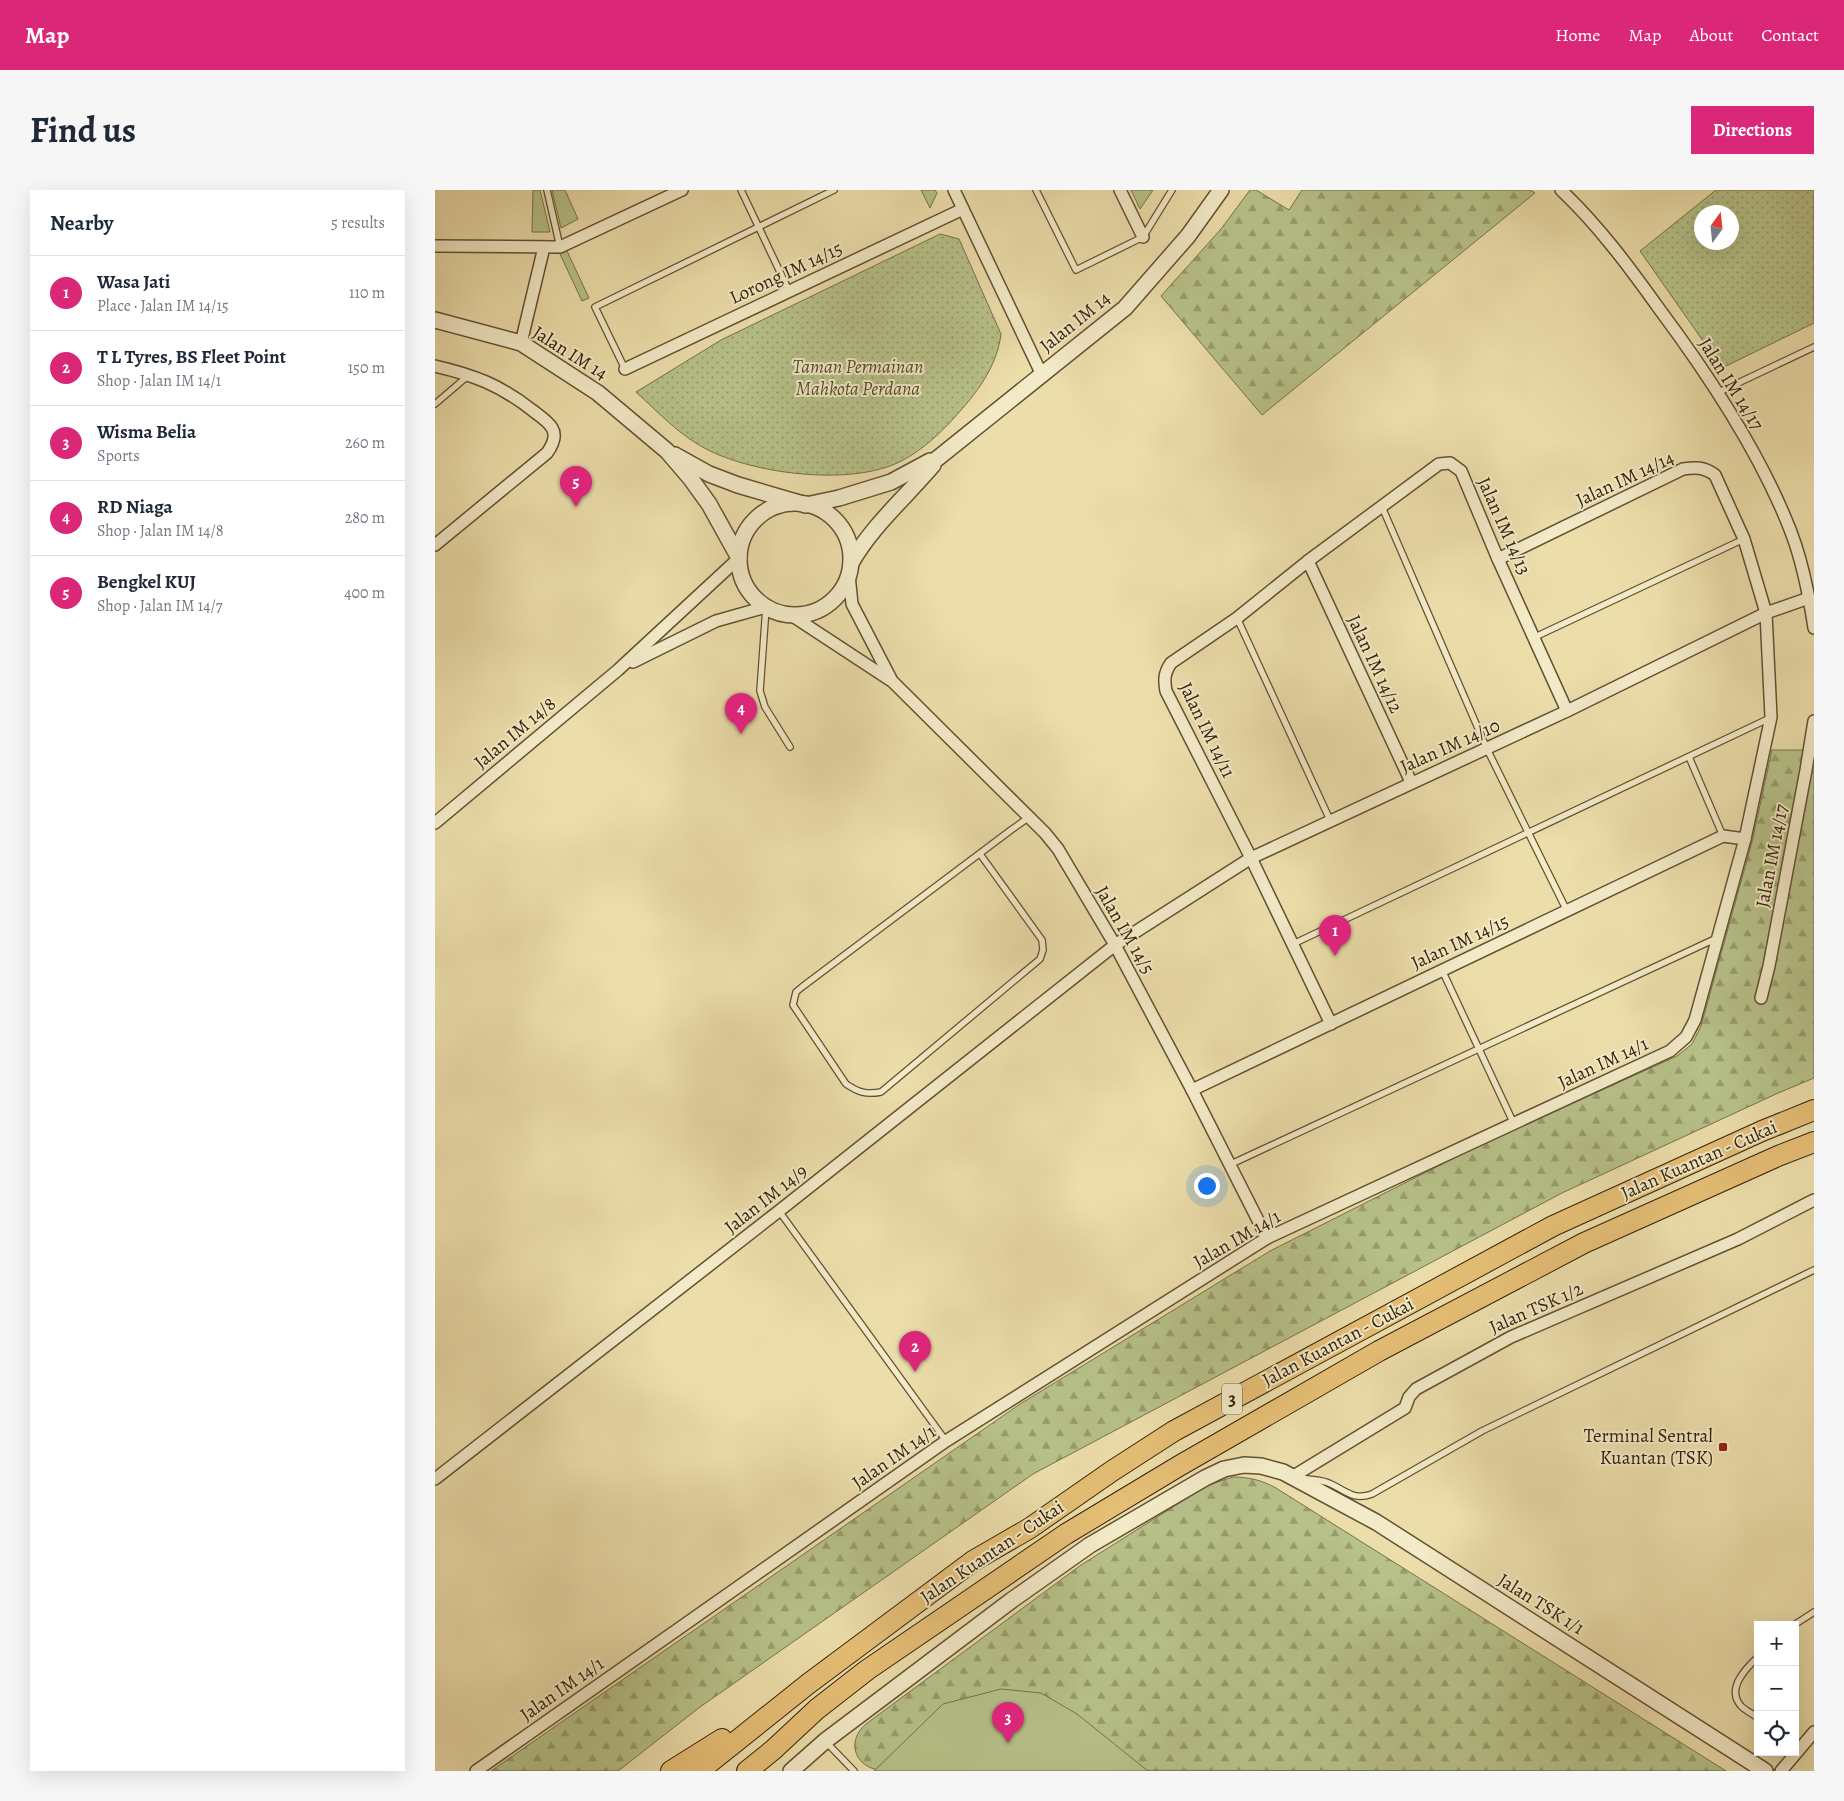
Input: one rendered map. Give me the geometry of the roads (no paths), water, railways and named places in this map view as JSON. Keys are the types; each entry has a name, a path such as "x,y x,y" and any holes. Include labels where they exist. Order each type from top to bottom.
{"highway":[{"name":"Jalan Kuantan - Cukai","path":"699,1771 808,1684 973,1561 1030,1528 1111,1471 1174,1431 1553,1226 1762,1131 1814,1110"},
{"name":"Jalan Kuantan - Cukai","path":"749,1771 817,1709 867,1670 1066,1534 1187,1461 1379,1351 1568,1251 1778,1156 1814,1142"},
{"path":"671,1771 808,1684"}],"street":[{"path":"435,246 560,246 682,190"},
{"path":"954,190 1042,375"},
{"path":"1120,190 1143,237"},
{"name":"Jalan IM 14","path":"933,462 1130,303 1188,236 1221,190"},
{"name":"Jalan IM 14/17","path":"1561,190 1610,242 1685,344 1762,468 1777,499 1804,570 1814,628"},
{"name":"Lorong IM 14/15","path":"625,369 963,209"},
{"path":"521,344 543,247"},
{"name":"Jalan IM 14","path":"435,320 521,344 598,393 667,452"},
{"path":"435,366 469,374 492,384 516,398 545,420 552,428 553,444 547,453 435,545"},
{"path":"667,452 709,474 738,486 817,508 827,514 839,526 847,541 852,604 880,661 893,682"},
{"path":"667,452 691,479 709,504 739,558"},
{"path":"930,461 933,462 933,465 914,488 870,534 837,597 827,605 804,614 791,615 766,607 756,599 747,589 742,578 739,558 743,538 755,520 766,511 779,506 806,505 868,490 891,482 930,461"},
{"name":"Jalan IM 14/13","path":"1308,561 1439,464 1450,463 1461,471 1498,559 1567,711"},
{"name":"Jalan IM 14/14","path":"1498,559 1683,469 1696,467 1707,469 1715,475 1745,539 1766,613"},
{"name":"Jalan IM 14/8","path":"435,823 618,670 739,558"},
{"name":"Jalan IM 14/11","path":"1308,561 1237,618 1171,663 1166,671 1164,680 1166,691 1251,858 1331,1024"},
{"name":"Jalan IM 14/12","path":"1308,561 1411,782"},
{"name":"Jalan IM 14/10","path":"1115,945 1251,858 1567,711 1766,613 1809,598"},
{"name":"Jalan IM 14/8","path":"618,670 716,620 766,607"},
{"name":"Jalan IM 14/1","path":"476,1771 946,1442 1267,1238 1670,1051 1687,1037 1695,1020 1745,838 1771,717 1766,613"},
{"path":"791,615 893,682"},
{"name":"Jalan IM 14/5","path":"893,682 1058,849 1115,945 1192,1090 1267,1238"},
{"name":"Jalan IM 14/17","path":"1761,998 1813,742 1814,721"},
{"path":"1723,836 1745,838"},
{"name":"Jalan IM 14/15","path":"1192,1090 1723,836"},
{"name":"Jalan IM 14/9","path":"435,1479 779,1211 1115,945"},
{"name":"Jalan TSK 1/2","path":"1292,1477 1405,1408 1409,1397 1416,1388 1511,1337 1737,1239 1814,1200"},
{"name":"Jalan TSK 1/1","path":"791,1771 825,1741 1012,1600 1090,1545 1184,1488 1224,1469 1244,1465 1261,1466 1283,1472 1376,1522 1765,1771"},
{"path":"1799,1745 1814,1732"},
{"path":"1781,1771 1791,1756"}],"lane":[{"path":"547,190 560,246"},
{"path":"741,190 789,291"},
{"path":"625,369 595,307 834,190"},
{"path":"1036,190 1077,270 1143,237 1172,190"},
{"path":"1717,393 1814,347"},
{"path":"435,404 469,374"},
{"path":"1382,507 1487,749 1567,911"},
{"path":"1535,637 1745,539"},
{"path":"766,607 760,690 765,707 790,747"},
{"path":"1237,618 1330,820"},
{"path":"1293,944 1771,717"},
{"path":"1689,757 1723,836"},
{"path":"980,854 1042,940 1043,950 1040,959 881,1092 869,1094 857,1092 846,1084 793,1004 796,992 980,854 1028,818"},
{"path":"1229,1165 1718,938"},
{"path":"1442,970 1514,1124"},
{"path":"779,1211 946,1442"},
{"path":"1292,1477 1320,1480 1331,1484 1349,1495 1365,1496 1372,1494 1482,1431 1814,1270"},
{"path":"1799,1622 1814,1612"},
{"path":"1754,1662 1737,1681 1736,1687 1736,1698 1741,1706 1754,1715"},
{"path":"825,1741 854,1771"}],"place":[{"name":"Bengkel KUJ","path":"576,507"},
{"name":"RD Niaga","path":"741,734"},
{"name":"Wasa Jati","path":"1335,956"},
{"name":"T L Tyres, BS Fleet Point","path":"915,1372"},
{"name":"Terminal Sentral Kuantan (TSK)","path":"1723,1447"},
{"name":"Wisma Belia","path":"1008,1743"}],"park label":[{"name":"Taman Permainan Mahkota Perdana","path":"858,378"}]}
